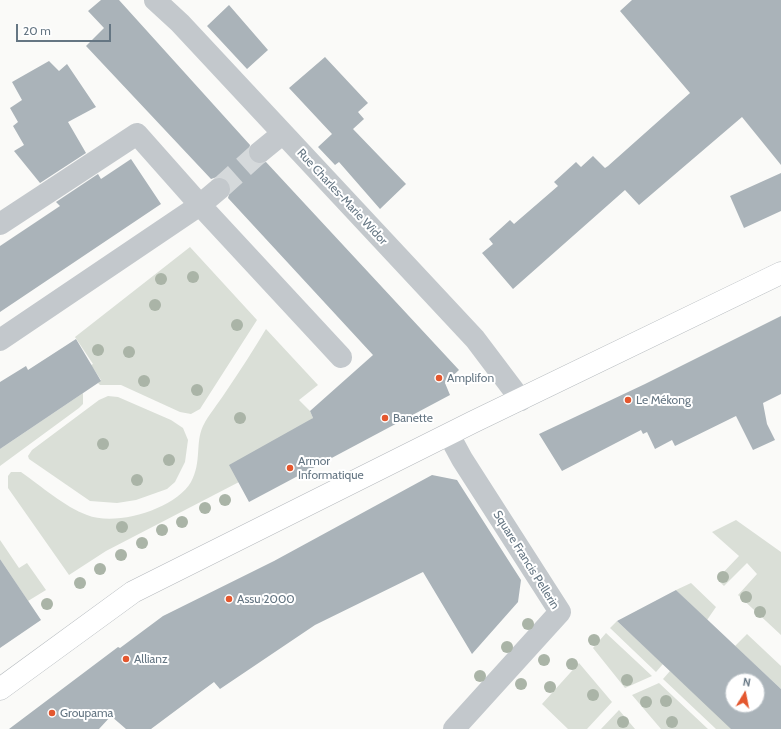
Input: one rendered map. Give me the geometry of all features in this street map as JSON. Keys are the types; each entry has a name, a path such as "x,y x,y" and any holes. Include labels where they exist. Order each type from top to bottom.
{"main road":[{"path":"0,689 133,592 781,273"}],"street":[{"name":"Rue Charles-Marie Widor","path":"155,0 180,23 475,339 521,400"},
{"path":"0,224 136,134 341,357"},
{"path":"260,152 282,134"},
{"path":"0,340 200,205 218,189"},
{"name":"Square Francis Pellerin","path":"450,435 462,459 560,612 454,729"}],"shaded area":[{"path":"190,247 257,320 200,409 191,414 180,412 121,385 100,385 98,383 101,380 91,365 93,364 75,337"},
{"path":"266,329 318,385 299,400 310,411 313,418 239,482 106,551 69,575 8,488 8,476 11,472 21,472 70,507 87,515 99,518 113,519 128,517 144,513 172,500 183,492 191,482 194,475 198,460 199,439 205,422"},
{"path":"83,393 83,404 79,408 0,466 0,449"},
{"path":"108,396 118,397 171,420 183,428 188,440 185,462 175,482 167,489 136,500 117,503 90,501 29,459 28,456 32,450 99,400"},
{"path":"736,520 781,552 781,635 738,595 757,574 747,563 724,586 717,579 739,556 712,532"},
{"path":"0,540 19,568 27,563 46,590 28,601 0,559"},
{"path":"691,583 716,607 707,620 676,590"},
{"path":"617,621 663,664 656,672 610,628"},
{"path":"606,633 652,676 625,688 593,648"},
{"path":"747,634 781,666 781,689 765,673 735,646"},
{"path":"579,663 612,702 587,729 568,729 542,704"},
{"path":"670,671 734,729 716,729 663,679"},
{"path":"659,683 708,729 661,729 632,695"},
{"path":"619,710 635,729 601,729"}],"building":[{"path":"101,0 119,0 250,145 248,154 251,160 256,164 266,162 459,370 445,383 450,395 249,502 229,465 313,418 310,411 373,355 228,198 231,187 228,181 223,177 211,179 86,46 104,28 88,11"},
{"path":"632,0 781,0 781,165 742,117 639,205 625,190 513,289 482,253 493,244 489,239 510,220 514,224 558,186 554,182 576,162 581,167 593,156 605,168 690,93 620,11"},
{"path":"229,5 268,50 247,69 207,26"},
{"path":"325,57 368,103 358,112 364,119 353,129 406,184 380,209 339,162 335,165 318,147 332,134 289,88"},
{"path":"49,61 59,71 67,64 96,107 68,122 86,153 40,183 14,151 24,145 13,126 18,122 10,108 22,100 12,82"},
{"path":"131,159 161,204 0,312 0,246 60,206 56,202 98,174 101,179"},
{"path":"781,173 781,211 744,228 730,196"},
{"path":"781,316 781,394 763,403 767,424 775,440 753,450 736,416 675,446 672,440 655,449 647,432 643,434 641,430 562,471 539,434 645,384"},
{"path":"76,339 101,381 0,449 0,382 26,366 28,370"},
{"path":"432,475 457,480 521,580 518,602 472,654 423,572 315,625 220,689 214,682 151,729 126,729 111,716 99,729 9,729 118,647 120,648 163,616 274,561"},
{"path":"0,559 41,620 0,648"},
{"path":"676,590 764,673 725,673 725,713 765,713 765,674 781,689 781,729 731,729 617,621"}],"tunnel":[{"path":"219,189 260,152"}],"place":[{"name":"Amplifon","path":"439,378"},
{"name":"Le Mékong","path":"628,400"},
{"name":"Banette","path":"385,418"},
{"name":"Armor Informatique","path":"290,468"},
{"name":"Assu 2000","path":"229,599"},
{"name":"Allianz","path":"126,659"},
{"name":"Groupama","path":"52,713"}]}
